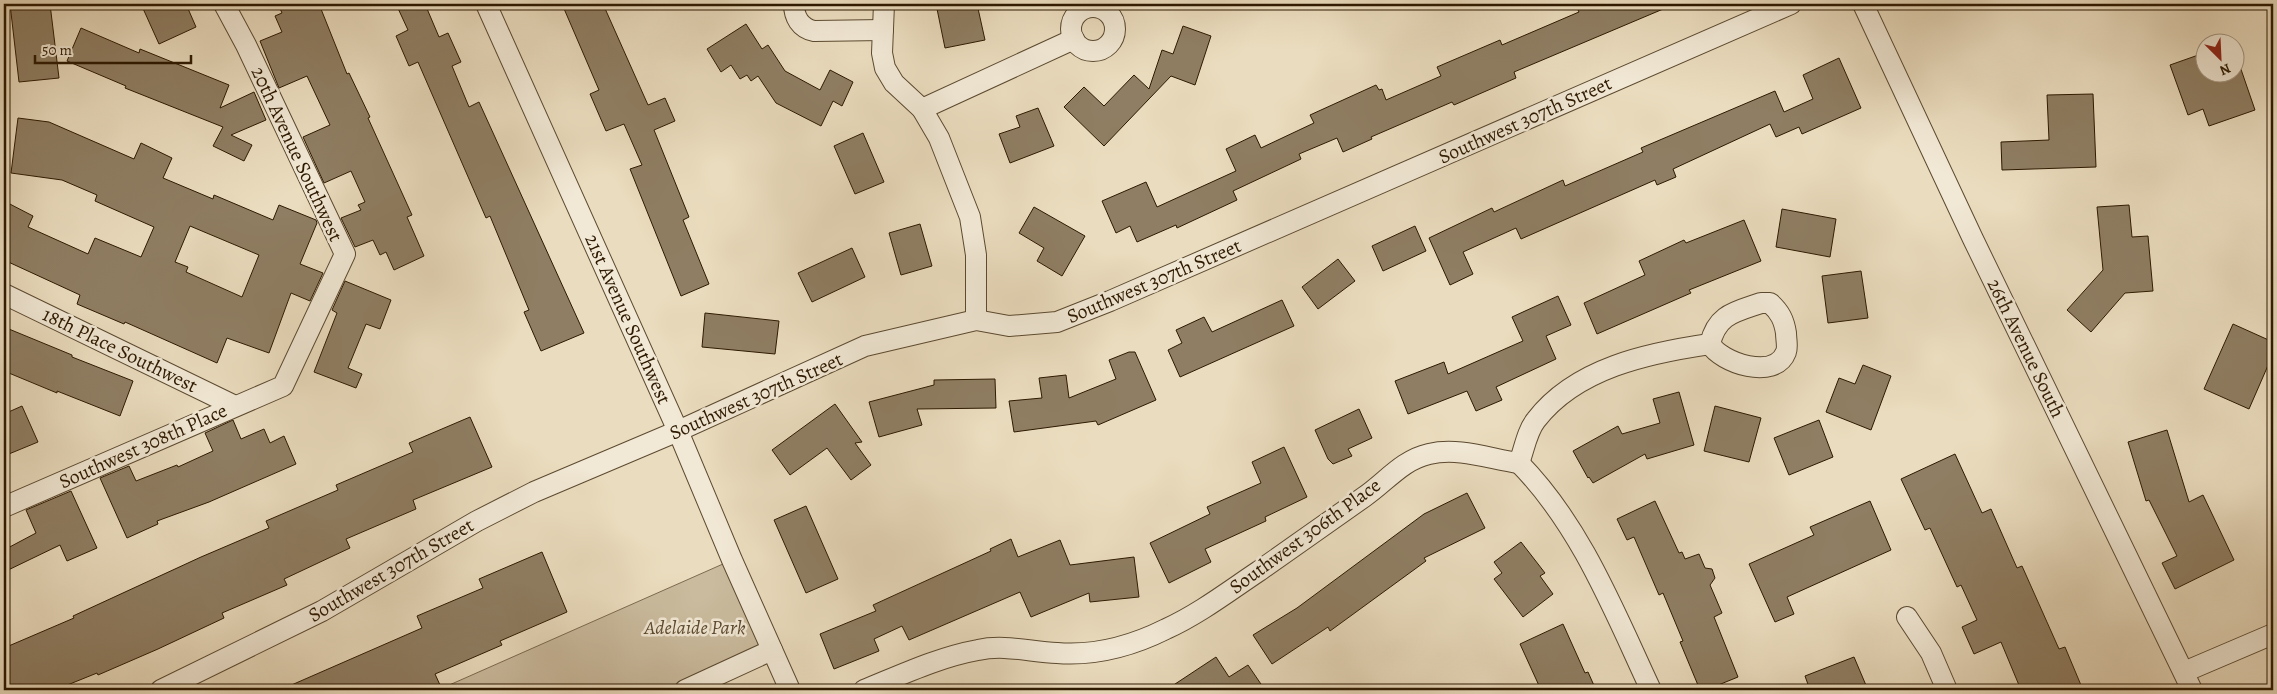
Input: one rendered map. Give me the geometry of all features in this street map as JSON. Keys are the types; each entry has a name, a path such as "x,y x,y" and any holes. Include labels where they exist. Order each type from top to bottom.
{"street":[{"name":"20th Avenue Southwest","path":"224,4 246,45 345,254 283,386"},
{"name":"21st Avenue Southwest","path":"486,4 678,431 790,690"},
{"path":"794,4 797,20 807,30 883,30"},
{"path":"884,4 882,53 885,68 894,83 922,109 939,138 970,217 976,255 976,320"},
{"name":"Southwest 307th Street","path":"161,690 352,595 476,521 534,492 678,431 865,346 976,320 1009,326 1057,322 1084,312 1792,4"},
{"name":"26th Avenue South","path":"1863,4 1977,248 2192,690"},
{"path":"922,109 1074,39"},
{"name":"18th Place Southwest","path":"4,294 235,406"},
{"path":"1651,690 1599,579 1562,514 1542,486 1519,463 1534,422 1556,399 1581,382 1608,369 1639,358 1710,344"},
{"name":"Southwest 308th Place","path":"4,507 283,386"},
{"name":"Southwest 306th Place","path":"864,690 979,649 1007,648 1057,653 1086,653 1115,649 1166,629 1214,602 1363,498 1390,475 1415,459 1430,454 1450,452 1519,463"},
{"path":"1907,617 1931,653 1947,690"},
{"path":"2184,672 2273,634"},
{"path":"685,690 772,650"}],"green space":[{"name":"Adelaide Park","path":"732,560 769,645 667,690 438,690"}],"building":[{"path":"10,4 50,4 59,78 19,82"},
{"path":"141,4 186,4 196,27 159,44"},
{"path":"278,4 319,4 347,74 349,73 370,117 368,118 412,215 407,217 424,256 394,270 386,252 380,255 373,240 355,247 341,218 361,210 358,205 365,202 351,171 324,183 303,137 330,125 307,76 279,88 260,41 282,32 275,16 282,13"},
{"path":"396,4 425,4 439,37 448,33 461,62 452,66 469,107 479,102 584,333 541,351 524,312 529,310 490,216 486,218 418,62 409,66 396,36 408,30"},
{"path":"562,4 603,4 648,105 665,98 675,121 654,130 689,217 683,220 709,284 681,296 630,169 642,165 624,124 606,131 590,94 599,90"},
{"path":"936,4 977,4 985,40 945,48"},
{"path":"1575,4 1675,4 1514,72 1516,78 1454,105 1452,102 1371,137 1372,139 1343,152 1337,138 1299,154 1301,159 1233,191 1237,200 1177,228 1176,225 1137,242 1130,226 1116,233 1102,201 1146,182 1157,207 1236,171 1226,149 1255,135 1261,148 1314,123 1310,115 1376,85 1379,90 1382,89 1386,100 1441,76 1437,67 1500,40 1502,45 1579,12"},
{"path":"746,24 762,49 768,45 785,71 820,90 830,70 853,82 842,106 833,101 821,126 776,103 758,76 751,81 747,75 740,79 731,65 721,72 707,49"},
{"path":"1183,26 1211,36 1195,85 1171,76 1104,146 1064,107 1084,87 1104,106 1134,75 1149,89 1162,50 1173,54"},
{"path":"81,28 139,53 140,49 229,85 220,108 254,92 266,120 231,135 252,145 244,161 213,146 223,127 125,88 126,86 67,61"},
{"path":"2194,57 2194,82 2244,82 2244,78 2255,110 2209,126 2203,109 2188,115 2170,65"},
{"path":"1839,58 1861,108 1802,134 1799,127 1776,137 1770,124 1673,169 1676,177 1657,185 1655,180 1521,239 1516,228 1463,252 1473,274 1450,285 1429,238 1492,208 1494,212 1563,180 1565,186 1643,152 1641,148 1775,91 1784,112 1813,99 1803,75"},
{"path":"2093,94 2096,167 2002,170 2001,142 2049,140 2047,95"},
{"path":"1038,108 1054,146 1010,163 999,134 1020,127 1016,116"},
{"path":"18,118 49,122 134,159 141,143 172,158 163,178 213,199 214,195 273,220 279,205 316,220 317,223 300,264 323,273 310,301 291,293 269,353 227,338 217,363 125,322 124,324 77,304 80,295 4,260 4,201 33,216 28,227 88,254 95,238 141,257 154,227 95,201 97,195 62,180 11,173","holes":["190,226 259,255 242,297 186,272 188,267 175,262"]},
{"path":"863,133 884,182 855,194 834,146"},
{"path":"2129,205 2132,237 2148,236 2153,291 2125,293 2091,332 2067,310 2103,270 2097,207"},
{"path":"1034,207 1085,236 1062,276 1037,261 1044,248 1019,233"},
{"path":"1782,209 1836,219 1830,257 1776,247"},
{"path":"1744,220 1761,261 1689,290 1691,293 1597,334 1584,303 1645,275 1639,261 1684,240 1686,243"},
{"path":"920,224 932,266 901,275 889,233"},
{"path":"1415,226 1426,251 1383,271 1372,246"},
{"path":"852,248 865,277 812,302 798,273"},
{"path":"1338,259 1355,281 1318,309 1302,287"},
{"path":"1861,271 1868,318 1828,323 1822,276"},
{"path":"345,281 391,300 380,329 366,324 348,368 362,374 356,388 314,372 337,313 332,310"},
{"path":"1558,296 1571,325 1546,336 1556,359 1496,387 1502,400 1476,411 1467,391 1408,414 1395,381 1444,362 1448,374 1523,341 1512,317"},
{"path":"1282,300 1294,326 1180,377 1168,350 1182,343 1176,330 1204,317 1212,332"},
{"path":"705,313 779,321 775,354 702,347"},
{"path":"2233,324 2273,342 2273,354 2249,409 2204,389"},
{"path":"4,327 133,381 120,416 4,371"},
{"path":"1129,352 1135,352 1156,400 1098,425 1096,421 1014,432 1009,401 1042,398 1039,378 1066,375 1069,398 1116,379 1109,360"},
{"path":"1863,365 1891,376 1871,430 1826,412 1839,378 1855,384"},
{"path":"995,379 996,408 917,409 922,425 879,437 869,402 934,385 934,380"},
{"path":"1679,392 1694,445 1647,459 1645,454 1593,483 1588,478 1573,451 1618,426 1622,434 1660,423 1653,399"},
{"path":"835,404 862,442 855,443 871,465 851,480 827,448 790,475 772,450"},
{"path":"22,406 38,442 4,456 4,414"},
{"path":"1715,406 1761,418 1749,462 1704,451"},
{"path":"1359,409 1372,438 1348,449 1352,456 1333,464 1328,459 1315,430"},
{"path":"470,417 492,467 413,500 416,509 346,539 350,548 284,579 287,585 222,613 224,618 158,649 98,675 97,673 55,690 4,690 4,648 74,618 73,616 201,557 269,528 266,521 338,490 336,485 413,452 409,443"},
{"path":"233,420 241,439 264,429 270,443 284,436 296,464 209,502 157,521 158,524 127,538 100,478 129,466 136,481 177,465 178,467 213,451 205,433"},
{"path":"1819,420 1833,457 1789,475 1774,438"},
{"path":"2167,430 2189,502 2203,495 2234,560 2175,589 2162,563 2177,556 2149,500 2146,501 2128,442"},
{"path":"1284,447 1307,497 1265,517 1266,521 1205,549 1211,562 1169,583 1150,543 1210,514 1207,507 1261,483 1252,462"},
{"path":"1955,454 1982,513 1991,509 2017,568 2022,566 2059,649 2065,647 2083,690 2021,690 2001,642 1974,654 1962,627 1977,620 1961,585 1957,587 1930,528 1925,530 1901,479"},
{"path":"71,491 97,548 67,561 60,545 4,572 4,550 36,533 26,510"},
{"path":"1467,493 1485,528 1424,558 1426,561 1330,631 1328,627 1272,664 1253,635 1297,608 1424,514"},
{"path":"1655,501 1679,553 1682,552 1685,559 1699,554 1705,568 1712,569 1715,578 1710,585 1722,613 1714,617 1738,677 1706,690 1700,690 1680,642 1683,641 1663,593 1659,595 1634,537 1627,540 1617,519"},
{"path":"1870,501 1891,550 1787,597 1794,614 1775,622 1749,564 1814,535 1810,527"},
{"path":"806,506 838,579 806,593 774,520"},
{"path":"1011,539 1018,557 1060,540 1070,565 1134,557 1139,597 1090,602 1089,593 1031,617 1020,592 909,640 902,626 874,639 879,651 834,669 820,634 876,611 873,605 991,551 990,549"},
{"path":"1521,542 1545,573 1540,576 1553,594 1523,617 1494,579 1502,573 1494,562"},
{"path":"542,552 567,612 500,641 502,645 435,674 440,685 427,690 280,690 422,628 417,616 483,588 479,579"},
{"path":"1563,624 1585,673 1588,672 1596,690 1541,690 1520,644"},
{"path":"1216,657 1229,677 1248,665 1265,690 1166,690"},
{"path":"1854,657 1868,690 1810,690 1805,676"}]}
